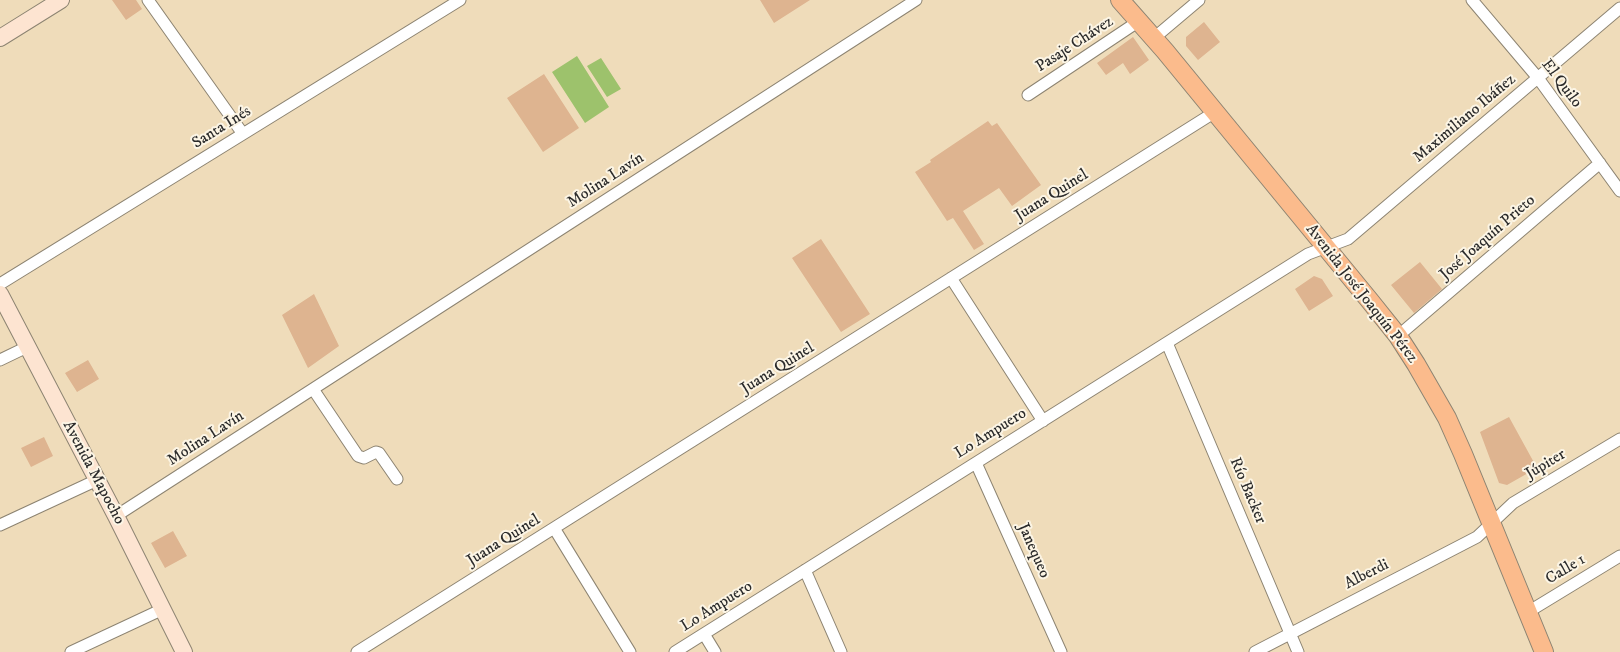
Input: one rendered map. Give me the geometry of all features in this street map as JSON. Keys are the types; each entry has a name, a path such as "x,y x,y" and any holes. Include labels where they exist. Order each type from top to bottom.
{"main road":[{"path":"0,38 61,0"},
{"name":"Avenida José Joaquín Pérez","path":"1120,0 1154,38 1398,336 1447,418 1544,652"},
{"name":"Avenida Mapocho","path":"0,294 116,516 184,652"}],"street":[{"path":"148,0 243,134"},
{"name":"Santa Inés","path":"0,284 460,0"},
{"name":"Molina Lavín","path":"116,516 916,0"},
{"path":"1154,38 1199,0"},
{"name":"El Quilo","path":"1472,0 1538,78 1620,191"},
{"name":"Maximiliano Ibáñez","path":"1327,248 1348,239 1620,8"},
{"name":"Pasaje Chávez","path":"1028,95 1139,21"},
{"name":"Juana Quinel","path":"358,652 1215,112"},
{"name":"José Joaquín Prieto","path":"1398,336 1600,163"},
{"name":"Lo Ampuero","path":"675,652 1308,254 1327,248"},
{"path":"951,278 1043,421"},
{"name":"Río Backer","path":"1167,343 1298,652"},
{"path":"0,360 27,347"},
{"path":"313,389 358,456 364,458 376,452 379,453 397,479"},
{"name":"Júpiter","path":"1491,524 1513,503 1620,439"},
{"name":"Janequeo","path":"976,463 1061,652"},
{"path":"0,525 97,480"},
{"name":"Alberdi","path":"1255,652 1477,537 1491,524"},
{"path":"554,528 630,652"},
{"name":"Calle 1","path":"1528,612 1620,556"},
{"path":"805,570 841,652"},
{"path":"71,652 163,610"},
{"path":"704,634 715,652"}],"green space":[{"path":"577,56 609,107 585,123 552,72"},
{"path":"601,58 621,89 607,97 587,66"}],"building":[{"path":"112,0 136,0 142,9 126,20"},
{"path":"760,0 810,0 774,23"},
{"path":"1204,22 1220,42 1198,60 1186,46 1186,37"},
{"path":"1133,37 1149,60 1130,74 1123,63 1106,75 1097,63"},
{"path":"544,74 579,128 543,152 507,98"},
{"path":"988,121 992,126 997,123 1041,185 1012,206 999,188 963,211 984,244 974,250 953,218 947,221 915,172 931,162 930,160"},
{"path":"821,239 870,314 841,332 792,258"},
{"path":"1420,262 1442,289 1414,313 1391,285"},
{"path":"1314,276 1322,279 1333,296 1309,311 1295,289"},
{"path":"314,294 339,346 308,368 282,315"},
{"path":"88,360 99,379 77,392 65,373"},
{"path":"1509,417 1537,468 1507,485 1499,483 1480,432"},
{"path":"44,437 53,456 31,467 21,448"},
{"path":"173,531 187,556 165,568 151,543"}]}
